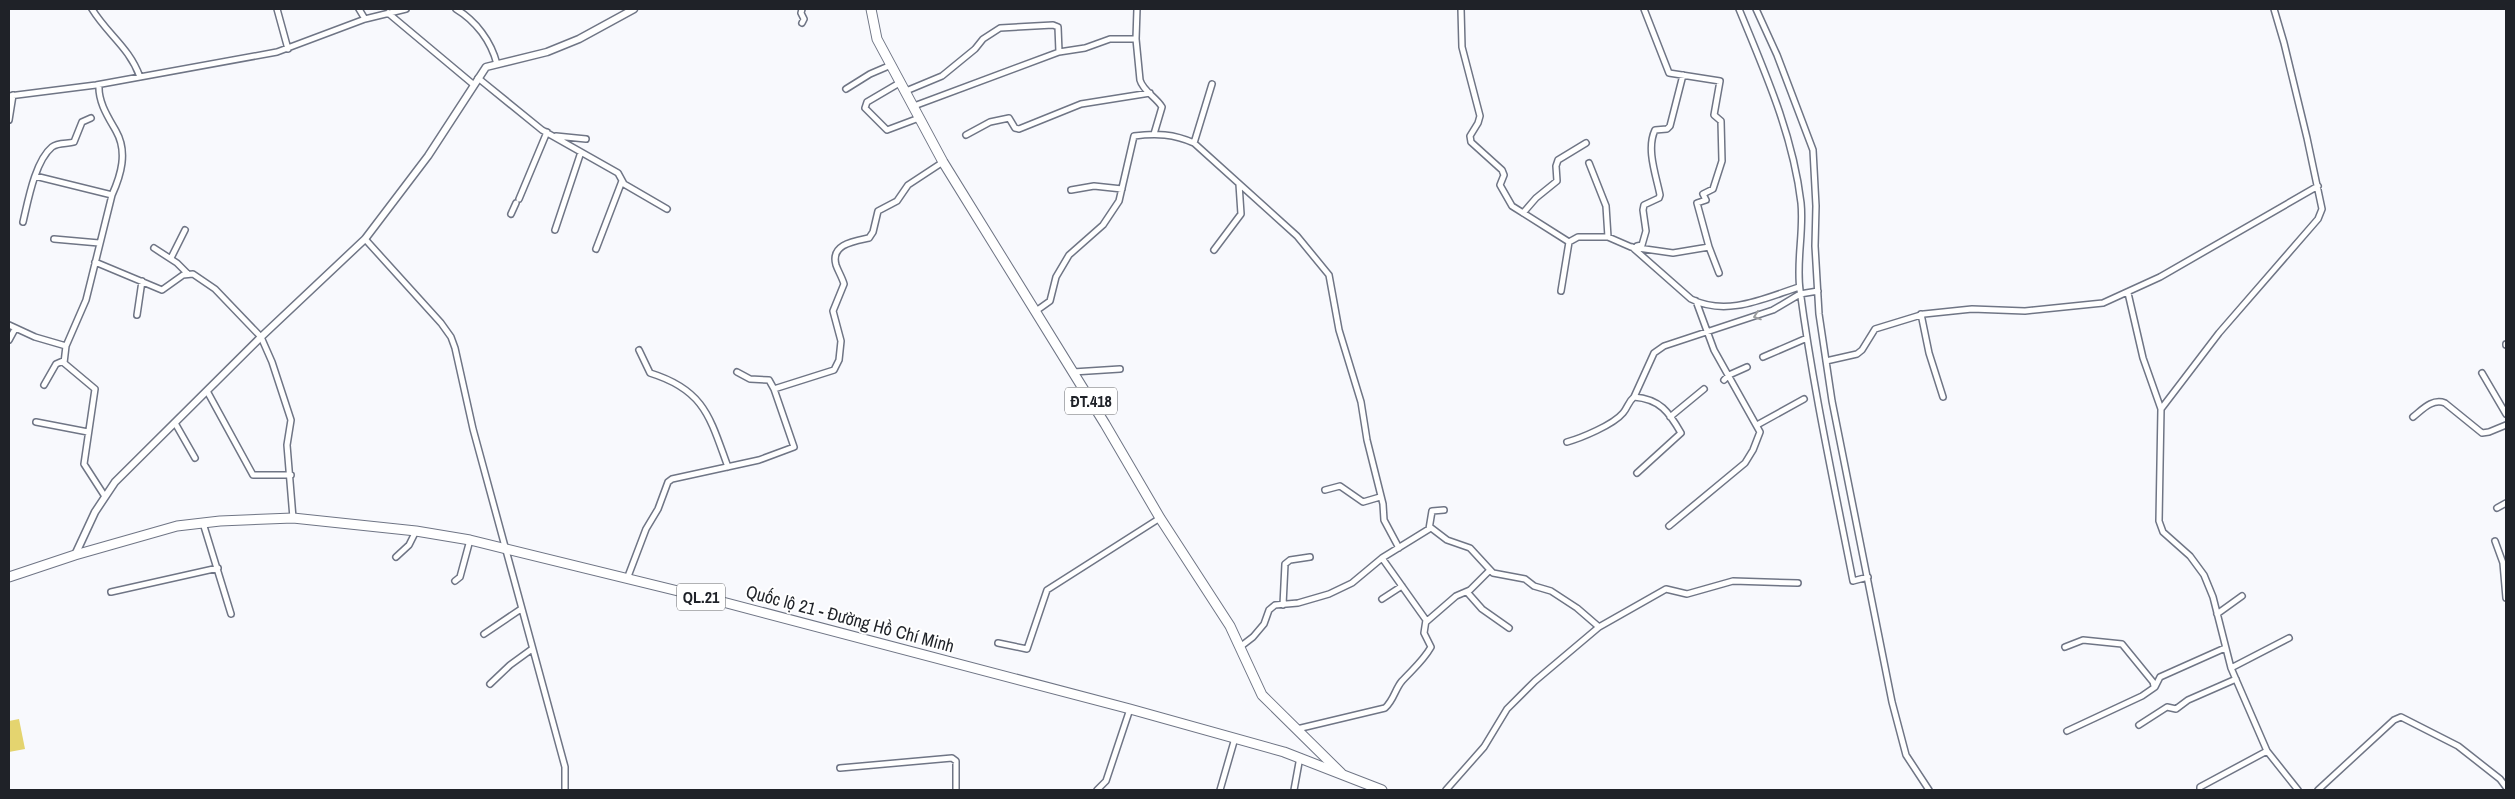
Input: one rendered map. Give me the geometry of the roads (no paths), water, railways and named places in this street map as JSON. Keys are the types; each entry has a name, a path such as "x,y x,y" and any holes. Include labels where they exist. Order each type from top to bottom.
{"main road":[{"name":"ĐT.418","path":"871,9 877,39 942,162 1074,372 1160,518 1230,626 1262,695 1341,773"},
{"name":"Quốc lộ 21 - Đường Hồ Chí Minh","path":"9,577 75,555 177,526 203,523 293,518 416,531 470,540 719,601 1130,709 1300,757 1382,790"}],"street":[{"path":"92,9 102,26 128,52 140,77"},
{"path":"277,9 288,49"},
{"path":"359,9 365,19"},
{"path":"9,120 11,96 99,85 288,49 365,19 406,9"},
{"path":"456,9 482,32 492,48 497,64"},
{"path":"75,555 104,496 115,482 261,337 365,239 428,156 486,67 548,52 579,39 634,9"},
{"path":"802,9 801,13 804,19 802,23"},
{"path":"1137,9 1136,39 1141,85 1162,107 1154,134"},
{"path":"1462,9 1462,47 1480,116 1470,140 1502,170 1504,176 1500,185 1512,206 1569,242"},
{"path":"1647,9 1669,73 1720,81 1714,115 1721,121 1722,161 1713,189 1703,194 1706,200 1698,203 1709,247 1719,273"},
{"path":"1739,9 1769,80 1796,163 1801,206 1799,287 1807,338 1853,581 1868,577"},
{"path":"1756,9 1777,55 1813,150 1818,291 1832,401 1892,702 1906,755 1929,790"},
{"path":"2161,409 2219,333 2318,219 2322,206 2284,42 2274,9"},
{"path":"388,13 474,85"},
{"path":"906,91 942,76 975,49 983,39 1000,28 1053,25 1058,27 1059,52"},
{"path":"914,106 1059,52 1085,48 1110,39 1136,39"},
{"path":"846,90 870,74 891,65"},
{"path":"1631,247 1642,245 1645,240 1644,205 1659,198 1660,195 1652,157 1653,134 1654,130 1667,129 1670,126 1683,75"},
{"path":"478,78 547,132 618,173 622,181 667,209"},
{"path":"901,82 867,102 865,108 887,130 920,118"},
{"path":"1194,143 1212,84"},
{"path":"63,361 66,346 86,300 112,195 120,178 122,150 117,133 109,121 100,97 99,85"},
{"path":"966,135 990,122 1004,118 1009,118 1015,128 1019,129 1081,104 1150,93"},
{"path":"23,222 34,176 51,147 74,142 82,122 91,118"},
{"path":"511,214 547,132"},
{"path":"1036,311 1050,301 1056,277 1069,255 1103,225 1119,202 1134,136 1154,134 1179,136 1194,143 1297,236 1329,274 1339,330 1361,402 1384,520 1399,548"},
{"path":"555,136 586,139"},
{"path":"1523,213 1536,198 1557,181 1556,166 1558,160 1586,143"},
{"path":"555,230 582,152"},
{"path":"774,389 834,370 839,360 841,341 833,311 844,284 836,267 837,254 848,242 869,238 873,232 878,211 897,201 908,185 942,162"},
{"path":"1590,163 1606,206 1608,238"},
{"path":"34,176 112,195"},
{"path":"596,249 622,181"},
{"path":"1214,250 1241,214 1239,183"},
{"path":"1071,190 1094,186 1122,189"},
{"path":"1826,361 1857,354 1862,350 1872,331 1878,327 1921,314 1972,309 2025,311 2079,307 2103,303 2128,293 2206,252 2318,186"},
{"path":"171,258 186,230"},
{"path":"1569,242 1578,237 1608,238 1631,247 1673,253 1709,247"},
{"path":"54,239 99,243"},
{"path":"365,239 451,337 473,429 565,767 565,790"},
{"path":"1561,290 1569,242"},
{"path":"1631,247 1696,301 1726,307 1738,306 1799,287"},
{"path":"154,248 171,258 188,274 202,279 215,289 261,337 272,362 291,420 286,445 291,475 293,518"},
{"path":"95,262 165,290 183,275 188,274"},
{"path":"137,315 142,281"},
{"path":"1567,442 1582,438 1623,414 1628,402 1634,397 1654,353 1664,346 1773,310 1800,294 1818,291"},
{"path":"2128,293 2143,358 2161,409 2160,527 2198,564 2213,597 2231,668 2267,751 2298,790"},
{"path":"1669,526 1745,463 1759,439 1760,432 1714,350 1696,301"},
{"path":"1921,314 1929,353 1943,397"},
{"path":"9,325 15,329 66,346"},
{"path":"9,340 15,329"},
{"path":"1763,357 1807,338"},
{"path":"639,350 650,372 673,380 705,410 728,467"},
{"path":"44,385 56,364 63,361"},
{"path":"63,361 95,389 88,432 85,468 104,496"},
{"path":"1724,380 1729,375 1746,367"},
{"path":"1074,372 1120,369"},
{"path":"627,580 640,543 658,509 668,482 672,479 771,456 794,447 770,380 750,379 737,372"},
{"path":"2482,373 2506,414"},
{"path":"1670,417 1704,388"},
{"path":"208,391 253,475 291,475"},
{"path":"1634,397 1647,398 1659,403 1681,433 1637,473"},
{"path":"1757,425 1804,399"},
{"path":"2413,417 2433,402 2438,401 2445,403 2482,433 2506,425"},
{"path":"36,422 88,432"},
{"path":"175,423 195,458"},
{"path":"1325,490 1340,486 1363,502 1380,497"},
{"path":"2497,508 2506,503"},
{"path":"1430,527 1431,512 1444,510"},
{"path":"998,643 1027,649 1047,590 1160,518"},
{"path":"203,523 231,614"},
{"path":"1240,647 1254,637 1264,624 1269,610 1275,605 1298,604 1344,587 1382,558 1430,527"},
{"path":"1430,527 1447,540 1470,548 1490,570 1501,576 1525,579 1534,586 1551,591 1577,608 1599,627"},
{"path":"396,557 409,545 416,531"},
{"path":"455,581 460,577 470,540"},
{"path":"2495,541 2503,563 2506,598"},
{"path":"1283,605 1285,564 1290,560 1310,557"},
{"path":"1382,558 1426,622"},
{"path":"111,592 218,568"},
{"path":"1297,729 1385,708 1394,698 1402,681 1425,657 1431,647 1424,633 1426,622 1456,596 1467,592 1490,570"},
{"path":"1446,790 1484,747 1507,709 1535,681 1599,627 1666,589 1687,594 1733,581 1798,583"},
{"path":"1382,599 1402,586"},
{"path":"1467,592 1482,609 1509,628"},
{"path":"2217,614 2242,596"},
{"path":"484,634 521,609"},
{"path":"2231,668 2289,638"},
{"path":"2065,647 2083,640 2122,644 2154,682 2155,687"},
{"path":"2067,731 2142,696 2155,687 2160,677 2225,648"},
{"path":"490,684 510,665 532,649"},
{"path":"2138,724 2167,707 2176,709 2188,700 2236,679"},
{"path":"1097,790 1106,781 1130,709"},
{"path":"2318,790 2394,720 2401,717 2458,746 2500,779 2506,787"},
{"path":"1220,790 1235,738"},
{"path":"2200,790 2200,788 2234,767 2267,751"},
{"path":"1294,790 1300,757"},
{"path":"840,768 952,758 956,762 956,790"}]}
